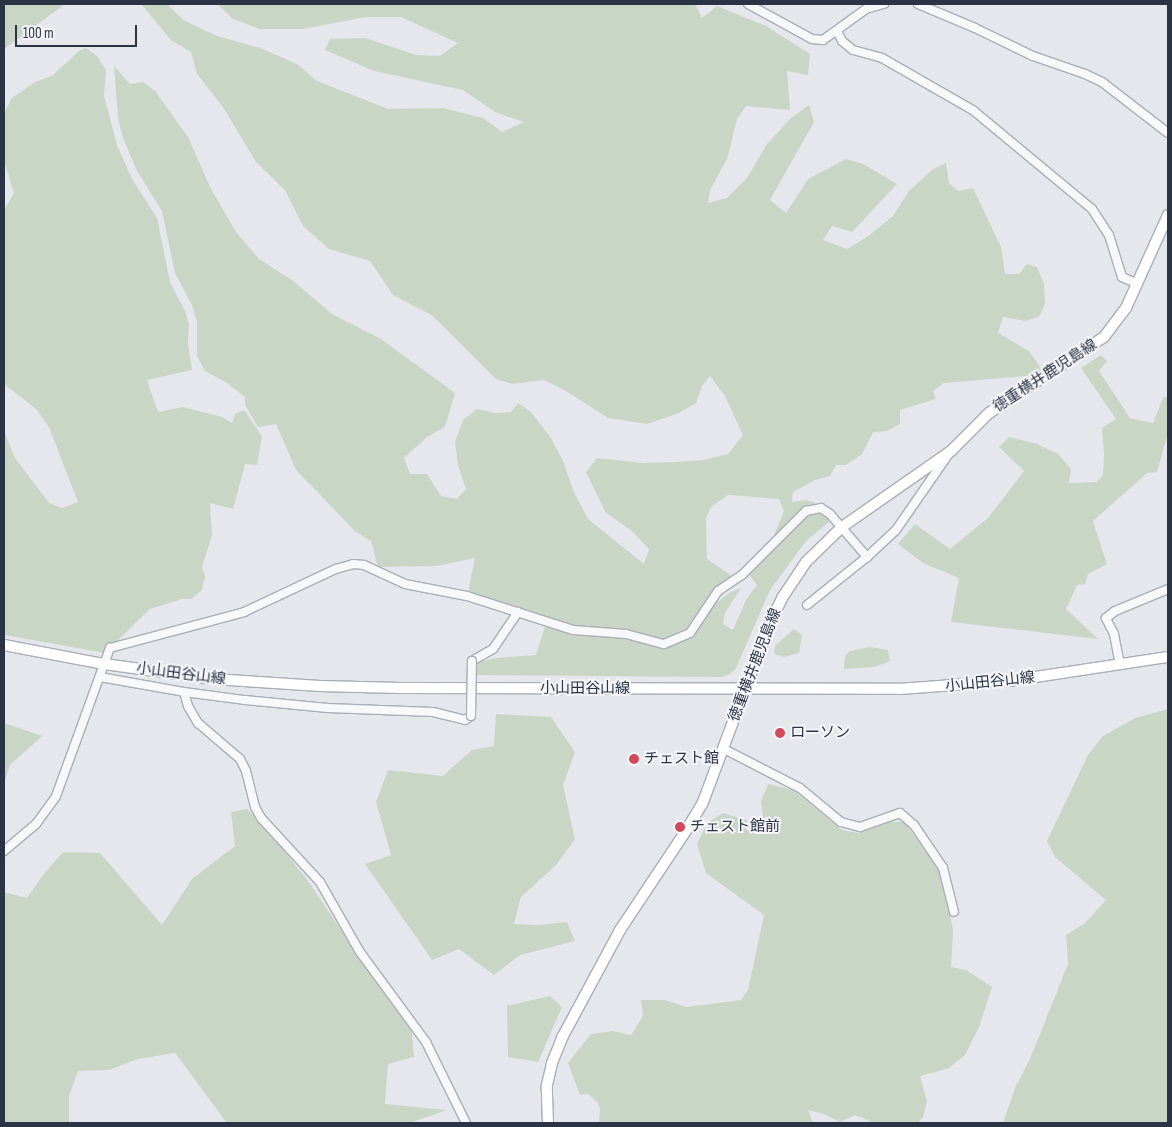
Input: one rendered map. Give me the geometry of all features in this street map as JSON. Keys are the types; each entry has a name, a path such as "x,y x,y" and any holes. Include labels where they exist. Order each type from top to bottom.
{"main road":[{"name":"徳重横井鹿児島線","path":"548,1123 547,1085 552,1063 563,1036 620,930 695,816 711,784 770,623 782,598 806,562 842,527 951,451 989,413 1104,337 1118,321 1138,284 1168,215"},
{"name":"小山田谷山線","path":"4,644 104,664 214,679 320,686 745,690 950,687 1168,657"}],"street":[{"path":"748,4 812,39 823,40 866,9 884,4"},
{"path":"918,4 975,28 1033,56 1102,82 1168,133"},
{"path":"837,31 842,41 853,50 882,58 974,111 1092,209 1109,235 1122,276 1138,284"},
{"path":"807,604 867,557 896,530 951,451"},
{"path":"4,851 36,824 56,796 72,756 90,695 100,677 110,648 244,612 316,577 353,564 364,565 405,584 447,591 518,612 545,623 574,630 626,634 653,643 670,642 690,633 718,591 742,575 806,511 821,508 842,527 867,557"},
{"path":"1120,665 1114,634 1106,618 1115,611 1168,589"},
{"path":"100,677 184,692 328,708 432,712 465,720 471,716 472,662 493,649 518,612"},
{"path":"184,692 188,706 198,724 240,758 246,771 255,807 262,818 320,882 360,952 426,1042 466,1123"},
{"path":"724,749 800,788 841,822 860,827 900,813 914,825 943,868 954,912"}],"green space":[{"path":"4,4 65,4 4,49"},
{"path":"141,4 167,4 183,20 217,36 260,48 297,64 317,81 388,109 443,108 483,118 502,132 524,122 495,112 463,90 374,71 325,50 330,39 365,38 416,55 440,56 458,43 401,17 366,17 302,29 260,29 233,19 217,4 695,4 702,18 717,6 766,26 810,54 808,75 787,71 790,110 746,106 737,119 727,159 710,190 708,203 727,198 747,178 767,144 790,119 809,105 814,122 770,200 786,213 808,179 846,159 863,164 897,184 852,232 832,226 823,240 847,249 867,237 893,216 909,191 933,169 946,163 949,183 958,191 973,188 1001,247 1005,274 1019,274 1027,264 1037,267 1044,284 1045,304 1039,317 1025,321 1003,317 998,333 1029,351 1043,371 1026,376 944,383 933,391 936,399 900,410 900,424 887,431 873,432 862,454 846,465 836,465 830,476 815,480 793,492 792,502 806,500 816,503 789,525 769,547 784,511 779,499 728,495 711,507 706,518 707,559 738,580 711,599 714,605 729,593 741,588 725,613 723,624 733,630 747,598 757,585 749,574 803,518 815,513 823,514 830,521 806,541 770,590 736,668 730,674 722,677 475,675 475,663 496,658 536,655 547,620 513,606 468,593 475,558 436,566 378,567 371,541 355,531 296,470 276,424 258,427 245,405 245,397 227,383 205,371 197,356 197,322 192,305 175,273 162,211 137,171 123,138 118,119 114,66 130,84 143,82 155,91 188,137 210,187 236,232 259,259 292,280 332,314 381,339 455,393 445,427 427,437 404,458 410,474 427,474 441,496 457,499 466,489 458,465 455,442 463,420 477,409 496,413 511,412 518,403 531,412 551,438 564,463 573,490 588,519 644,564 649,549 632,531 606,513 586,472 597,458 643,463 676,462 703,460 728,454 743,435 725,396 710,376 702,386 696,403 679,413 647,424 608,418 566,391 544,380 512,384 496,379 433,316 393,295 370,261 329,249 303,226 285,190 256,162 223,107 197,74 191,52 171,40"},
{"path":"86,48 97,56 106,70 104,96 117,145 132,179 157,218 170,282 186,313 189,325 188,343 192,370 147,380 158,412 183,407 222,417 232,423 235,414 244,410 262,436 257,465 245,464 233,509 210,503 212,535 202,567 205,577 202,590 191,599 182,599 150,609 105,653 4,635 4,431 15,458 49,503 62,508 78,502 49,427 36,409 4,384 4,210 14,193 4,161 4,113 12,98 35,82 52,76 79,51"},
{"path":"1101,355 1107,361 1099,371 1130,418 1153,423 1163,398 1168,396 1168,433 1157,472 1147,473 1093,521 1107,564 1088,574 1085,584 1077,585 1066,609 1098,639 951,622 959,578 923,563 898,544 915,524 950,549 989,517 1024,471 999,447 1009,437 1037,444 1058,454 1071,469 1069,483 1097,482 1103,475 1102,428 1116,419 1081,368"},
{"path":"794,629 802,635 799,653 784,657 774,654 775,646"},
{"path":"870,647 888,650 890,661 874,667 844,669 845,656 850,651"},
{"path":"1168,709 1168,1123 1003,1123 1015,1088 1030,1059 1068,964 1066,935 1085,923 1106,900 1055,857 1047,841 1088,755 1103,736 1135,718"},
{"path":"496,714 551,717 575,752 563,785 575,839 556,865 521,897 514,924 539,925 567,922 575,941 520,955 494,975 459,949 432,960 365,864 391,855 376,802 388,770 443,776 472,750 494,746"},
{"path":"4,723 42,736 10,765 4,783"},
{"path":"768,784 793,790 842,830 858,833 890,822 904,822 940,871 953,930 951,967 966,970 992,987 979,1027 965,1055 949,1068 920,1076 927,1101 923,1117 918,1123 874,1123 855,1115 840,1122 824,1114 808,1110 813,1123 599,1123 600,1109 598,1103 588,1094 580,1095 568,1063 591,1034 613,1031 631,1035 643,1016 641,1000 665,1000 686,1007 741,1000 748,990 764,915 706,873 697,844 707,823 723,813 764,826 761,802"},
{"path":"247,809 262,823 308,881 376,982 411,1025 414,1057 388,1064 385,1104 447,1110 409,1123 227,1123 175,1053 138,1059 109,1070 78,1071 69,1096 69,1123 4,1123 4,892 27,898 43,875 63,852 100,853 162,925 192,879 235,846 231,812"},
{"path":"550,996 562,1007 538,1062 508,1057 507,1006"}],"place":[{"name":"ローソン","path":"780,733"},
{"name":"チェスト館","path":"634,759"},
{"name":"チェスト館前","path":"680,827"}]}
